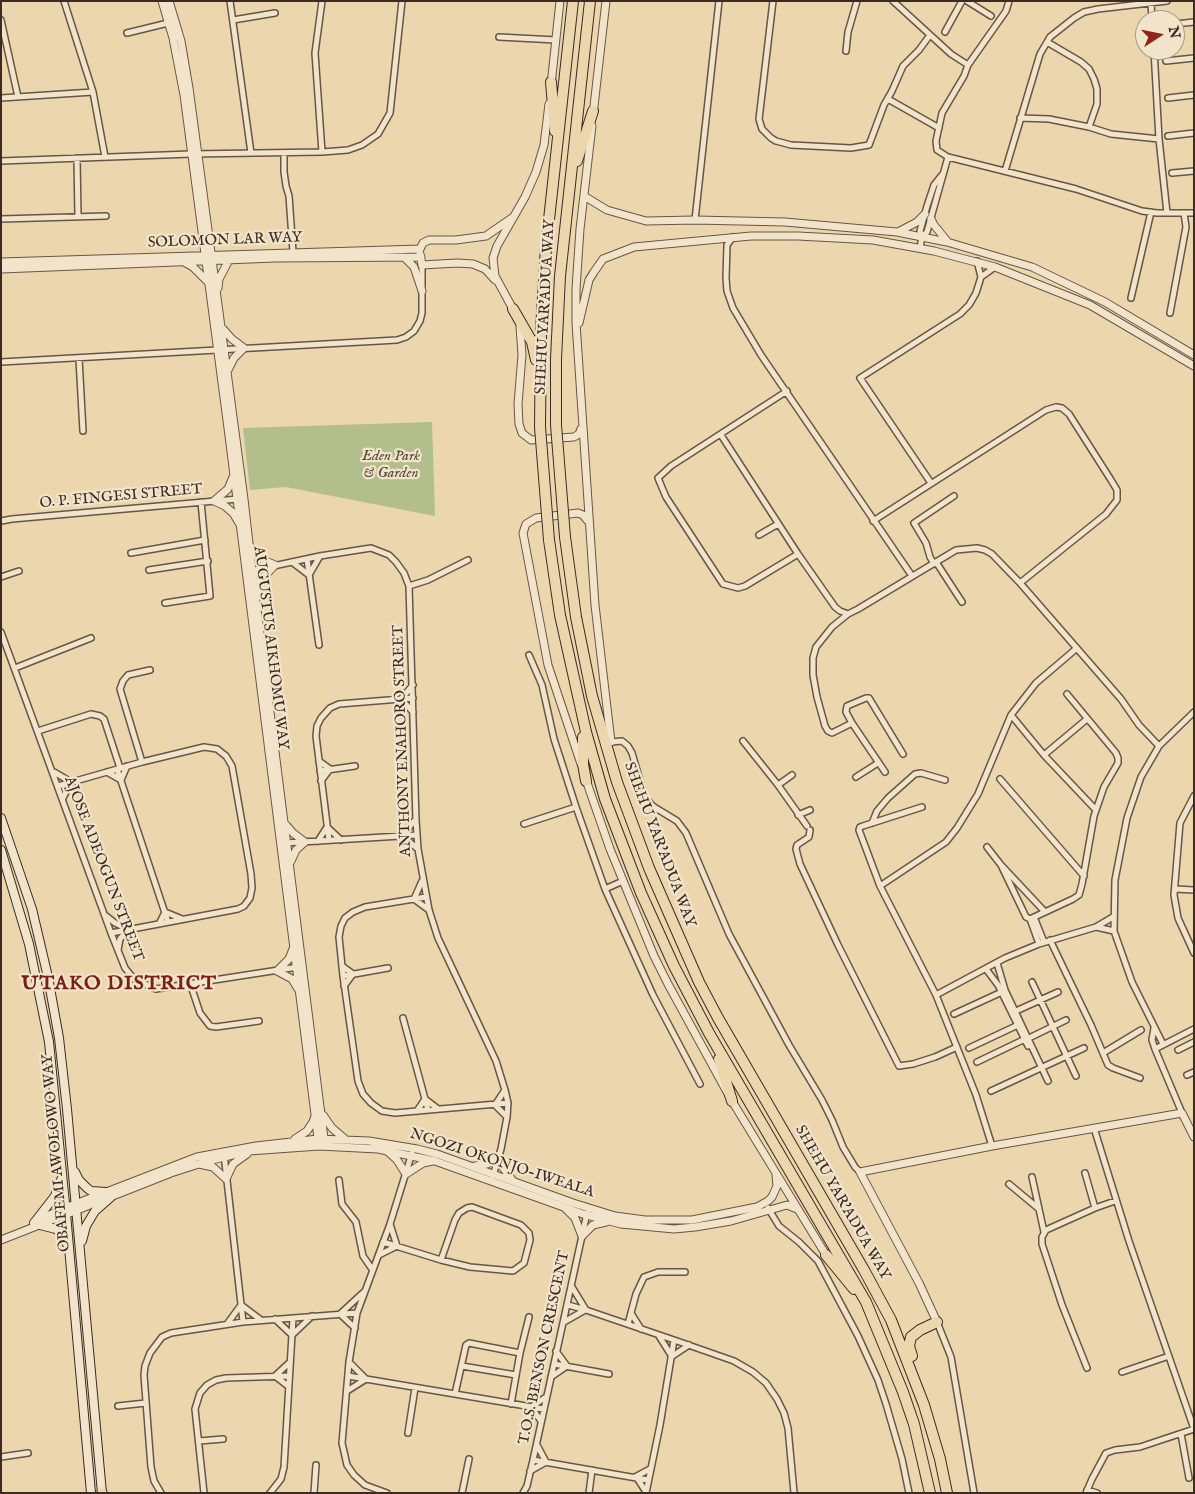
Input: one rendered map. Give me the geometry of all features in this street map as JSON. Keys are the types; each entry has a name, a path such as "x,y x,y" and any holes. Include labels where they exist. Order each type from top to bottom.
{"highway":[{"name":"SHEHU YAR'ADUA WAY","path":"573,1 543,285 540,339 540,427 549,540 560,615 580,711 606,799 641,893 674,966 709,1033 866,1302 904,1392 921,1452 930,1493"},
{"name":"SHEHU YAR'ADUA WAY","path":"590,1 558,305 556,359 556,425 565,537 584,660 617,782 649,868 703,989 738,1054 873,1286 902,1346 924,1405 940,1459 947,1493"},
{"path":"551,82 556,136 555,169"},
{"path":"570,183 593,110"},
{"path":"513,309 528,334 534,350 540,401"},
{"path":"580,711 586,781"},
{"path":"611,742 617,782"},
{"path":"709,1033 732,1101"},
{"path":"826,1256 866,1302"},
{"path":"873,1286 883,1296 900,1326 905,1330 913,1329 936,1320"},
{"path":"924,1405 921,1382 909,1350 909,1343 911,1337 916,1332 936,1320"}],"main road":[{"name":"OBAFEMI AWOLOWO WAY","path":"1,818 32,909 48,977 62,1060 102,1492"},
{"name":"OBAFEMI AWOLOWO WAY","path":"1,850 30,944 43,1006 54,1084 91,1493"},
{"path":"72,1164 79,1180 87,1188 91,1191 108,1194 90,1218 83,1235 80,1251"},
{"path":"62,1176 55,1196 37,1224 56,1229 68,1246"}],"street":[{"path":"64,1 93,92 105,158"},
{"path":"162,1 173,38 194,154"},
{"path":"169,1 186,64 194,154"},
{"path":"230,1 251,153"},
{"path":"322,1 315,53 322,152"},
{"path":"1,160 322,152 348,150 362,145 378,134 390,113 402,1"},
{"path":"560,1 547,127 540,160 532,183 493,258 494,270 520,325 522,361 518,404 519,424 522,433 531,440 574,438 579,434 582,426"},
{"path":"606,1 584,196 576,293 588,522 595,608 611,742 622,740 628,746 632,753 645,798 654,807 677,821 686,832 729,934 789,1045 822,1100 843,1147 860,1172 919,1283 951,1357 974,1493"},
{"path":"695,220 719,1"},
{"path":"773,1 759,119 762,129 771,138 791,145 851,148 869,145 884,105 903,66 930,35"},
{"path":"846,52 848,32 857,1"},
{"path":"893,1 930,35 968,65"},
{"path":"945,32 962,1"},
{"path":"967,1 991,16"},
{"path":"1009,1 1001,19 968,65 964,76 942,113 936,141 937,150 948,157 1076,189 1142,211 1194,213"},
{"path":"1005,171 1040,54 1050,37 1084,12 1167,1"},
{"path":"1151,3 1151,10"},
{"path":"233,20 275,13"},
{"path":"1,20 18,97"},
{"path":"127,33 168,23"},
{"path":"499,37 556,40"},
{"path":"1047,42 1081,62 1094,79 1097,89 1097,104 1089,127"},
{"path":"1166,61 1194,58"},
{"path":"1154,60 1158,139 1167,213"},
{"path":"1,98 93,92"},
{"path":"1168,98 1194,95"},
{"path":"888,99 939,128"},
{"path":"1020,118 1049,119 1089,127 1111,134 1158,139"},
{"path":"1168,136 1194,133"},
{"path":"284,153 294,252"},
{"name":"AUGUSTUS AIKHOMU WAY","path":"194,154 203,239 218,298 221,350 227,371 241,499 241,526 249,571 284,844 294,942 300,967 300,991 322,1142"},
{"name":"AUGUSTUS AIKHOMU WAY","path":"194,154 210,243 209,282 221,350 234,471 249,543 249,571 256,601 284,820 284,844 290,867 318,1113"},
{"path":"920,248 922,237 920,231 941,185 948,157"},
{"path":"77,158 78,217"},
{"path":"1172,173 1194,171"},
{"path":"584,196 607,210 646,221 785,222 897,232 947,242 1032,267 1112,306 1194,355"},
{"path":"1131,298 1151,212"},
{"path":"1170,313 1186,227 1184,213"},
{"path":"1,219 106,216"},
{"path":"897,232 928,216"},
{"path":"928,216 947,242"},
{"name":"SOLOMON LAR WAY","path":"229,258 294,252 418,249 429,240 486,236 514,217"},
{"path":"577,333 589,280 604,259 634,247 733,237 798,236 845,238 873,240 920,248 995,267 1090,306 1194,366"},
{"path":"733,237 727,245 726,278 727,292 734,308 756,347 912,576"},
{"path":"722,238 727,245"},
{"path":"203,239 200,247 185,259 209,282"},
{"path":"210,243 216,250 229,258 219,279 218,298"},
{"path":"1,362 397,340 406,337 414,331 420,321 422,291 418,249"},
{"path":"401,256 414,267 422,291"},
{"name":"SOLOMON LAR WAY","path":"1,270 209,258 401,256 440,263 466,263 481,266 501,287"},
{"name":"SOLOMON LAR WAY","path":"1,262 185,259"},
{"path":"931,483 860,378 960,314 969,305 976,293 981,277 977,261"},
{"path":"981,277 995,267"},
{"path":"576,293 585,294"},
{"path":"221,327 232,340 244,348"},
{"path":"227,371 232,361 244,348"},
{"path":"79,359 83,431"},
{"path":"787,391 671,466 658,478 666,497 722,584 738,588 745,586 798,554"},
{"path":"873,521 1046,410 1058,407 1070,414 1117,490 1117,500 1106,514 1020,583"},
{"path":"721,435 778,524 835,607 848,614"},
{"path":"234,471 228,489 214,501 233,512 241,526"},
{"path":"954,496 914,523 926,543 930,557 962,602"},
{"name":"O. P. FINGESI STREET","path":"1,521 241,499"},
{"path":"165,603 210,596 201,502"},
{"path":"588,522 583,515 578,513 536,518 526,524 523,533 548,665 586,781 623,881 654,956 732,1101 826,1256"},
{"path":"759,535 778,524"},
{"path":"131,553 205,540"},
{"path":"249,543 259,558 275,565 259,582 256,601"},
{"name":"ANTHONY ENAHORO STREET","path":"249,571 363,548 378,550 389,555 404,573 410,586 418,849 426,897 438,938 496,1061 508,1103 500,1156 493,1178"},
{"path":"852,723 832,733 825,726 813,675 813,658 816,647 832,627 848,614 956,550 977,548 992,554 1020,583 1121,699 1139,725 1159,746"},
{"path":"309,575 320,556"},
{"path":"307,558 319,645"},
{"path":"410,586 428,580 468,560"},
{"path":"149,570 208,561"},
{"path":"292,562 309,575"},
{"path":"1,577 19,571"},
{"name":"AJOSE ADEOGUN STREET","path":"1,632 111,933 125,968 134,979 156,989 300,967"},
{"path":"14,668 91,638"},
{"path":"880,886 946,842 978,794 1011,715 1036,683 1077,648"},
{"path":"529,654 542,685 554,739 605,889 653,995 700,1084"},
{"path":"142,762 120,689 128,675 150,670"},
{"path":"401,699 413,684"},
{"path":"1001,866 1026,917 1032,918 1078,895 1084,876 1096,810 1104,787 1116,768 1118,758 1067,694"},
{"path":"328,840 316,736 317,726 325,712 339,704 414,698"},
{"path":"885,772 852,723 846,712 847,706 869,698 903,754"},
{"path":"401,699 414,712"},
{"path":"1163,1044 1132,982 1114,931 1115,880 1127,818 1142,777 1159,746 1194,712"},
{"path":"38,731 91,714 104,720 121,780 168,922"},
{"path":"1011,715 1044,755 1096,810"},
{"path":"1044,755 1087,719"},
{"path":"744,741 809,828 810,837 797,845 796,849 800,864 838,945 899,1066 935,1057 957,1047"},
{"path":"58,786 119,768 204,747 217,749 226,756 232,766 251,874 252,888 250,898 244,906 238,909 111,933"},
{"path":"319,761 330,769"},
{"path":"856,778 878,763"},
{"path":"121,780 127,766"},
{"path":"320,771 355,766"},
{"path":"321,781 330,769"},
{"path":"53,772 71,782"},
{"path":"107,772 121,780"},
{"path":"872,823 877,811 888,798 915,774 921,773 946,780"},
{"path":"778,786 792,775"},
{"path":"1000,779 1084,876"},
{"path":"63,799 71,782"},
{"path":"1194,796 1180,823 1174,889 1178,918 1194,953"},
{"path":"922,806 872,823 859,830 880,886 936,995 976,1095 992,1146"},
{"path":"524,824 576,807"},
{"path":"798,815 810,810"},
{"path":"284,820 289,830 305,842"},
{"path":"402,836 416,820"},
{"path":"327,827 341,840"},
{"path":"318,841 327,827"},
{"path":"284,844 417,835"},
{"path":"402,836 418,849"},
{"path":"290,867 293,854 305,842"},
{"path":"987,847 1001,866 1045,912"},
{"path":"414,899 423,880"},
{"path":"605,889 623,881"},
{"path":"1174,889 1194,890"},
{"path":"426,897 364,907 353,912 341,926 339,937 344,986 358,1081 363,1094 371,1103 382,1110 395,1113 508,1103"},
{"path":"414,899 429,910"},
{"path":"165,912 182,920"},
{"path":"159,924 165,912"},
{"path":"104,913 115,924 129,930"},
{"path":"936,995 986,968 1042,943 1096,927 1113,917"},
{"path":"1032,918 1042,943"},
{"path":"1096,927 1114,931"},
{"path":"118,951 120,939 129,930"},
{"path":"1050,940 1108,1065 1140,1078"},
{"path":"294,942 289,959 277,970 292,978 300,991"},
{"path":"997,963 1004,991 1018,1025 1027,1039"},
{"path":"342,966 353,974"},
{"path":"343,976 388,968"},
{"path":"986,968 1004,991 1016,1011 1027,1039 1048,1081"},
{"path":"344,986 353,974"},
{"path":"1032,982 1076,1076"},
{"path":"190,983 200,1013 210,1026 216,1027 259,1021"},
{"path":"954,1014 1004,991"},
{"path":"1016,1011 1058,992"},
{"path":"403,1018 428,1110"},
{"path":"977,1062 1066,1020"},
{"path":"969,1048 1018,1025"},
{"path":"1154,1028 1152,1040 1155,1049 1182,1113 1194,1136"},
{"path":"1155,1049 1194,1029"},
{"path":"1103,1053 1141,1030"},
{"path":"1178,1050 1194,1042"},
{"path":"991,1091 1084,1048"},
{"path":"1187,1075 1194,1072"},
{"path":"495,1104 505,1090"},
{"path":"417,1111 425,1099"},
{"path":"425,1099 439,1109"},
{"path":"495,1104 507,1117"},
{"path":"292,1141 307,1131 318,1113 346,1140"},
{"path":"860,1172 992,1146 1182,1113"},
{"path":"1094,1128 1115,1201 1194,1429 1140,1446 1115,1450 1106,1454 1087,1491 1097,1493"},
{"name":"NGOZI OKONJO-IWEALA","path":"1,1240 197,1157 346,1140 393,1144 436,1161 520,1185 611,1222 621,1224 674,1229 695,1227 731,1221 767,1206"},
{"name":"NGOZI OKONJO-IWEALA","path":"108,1194 224,1154 292,1141 322,1142 438,1154 471,1166 493,1178 563,1207 615,1216 658,1221 713,1217 767,1206"},
{"path":"386,1150 397,1160 406,1174"},
{"path":"226,1179 233,1164 242,1156 253,1151"},
{"path":"387,1493 365,1485 354,1476 347,1465 342,1443 349,1362 357,1313 390,1224 412,1152"},
{"path":"224,1154 243,1322"},
{"path":"471,1166 487,1164 500,1156 510,1179 520,1185"},
{"path":"406,1174 422,1164 436,1161"},
{"path":"196,1164 213,1167 226,1179"},
{"path":"1085,1173 1095,1208"},
{"path":"767,1206 775,1192 776,1175"},
{"path":"1032,1178 1044,1232 1042,1244 1062,1305 1087,1368"},
{"path":"338,1180 341,1201 356,1222 363,1256 372,1269"},
{"path":"1009,1184 1039,1209"},
{"path":"1044,1232 1095,1208 1115,1201"},
{"path":"767,1206 787,1205 799,1211"},
{"path":"767,1206 779,1226 797,1240 818,1261 858,1336 878,1380 886,1404 902,1459 909,1493"},
{"path":"383,1242 441,1260 470,1267 512,1271 524,1263 530,1240 529,1233 521,1225 472,1207 467,1208 459,1213 455,1220 441,1260"},
{"path":"563,1207 575,1218 582,1236 593,1225 611,1222"},
{"name":"T.O.S. BENSON CRESCENT","path":"523,1493 533,1460 588,1212"},
{"name":"NGOZI OKONJO-IWEALA","path":"1,1235 37,1224"},
{"path":"390,1224 397,1246"},
{"path":"378,1255 397,1246"},
{"path":"628,1324 636,1294 644,1278 658,1272 684,1272"},
{"path":"572,1287 586,1310"},
{"path":"340,1314 365,1291"},
{"path":"241,1305 261,1321"},
{"path":"226,1324 241,1305"},
{"path":"568,1305 734,1360 753,1372 766,1384 784,1413 788,1428 794,1493"},
{"path":"564,1322 586,1310"},
{"path":"618,1321 631,1312"},
{"path":"631,1312 641,1329"},
{"path":"161,1493 154,1481 151,1467 144,1375 150,1353 162,1337 178,1331 226,1324 357,1313"},
{"path":"340,1314 355,1328"},
{"path":"292,1335 312,1316"},
{"path":"512,1404 520,1353 529,1317"},
{"path":"270,1493 281,1479 284,1466 293,1318"},
{"path":"275,1319 292,1335"},
{"path":"659,1335 671,1356"},
{"path":"646,1493 660,1425 674,1340"},
{"path":"455,1394 466,1345 469,1343 520,1353"},
{"path":"671,1356 688,1345"},
{"path":"556,1351 566,1366"},
{"path":"1122,1372 1169,1356"},
{"path":"349,1362 366,1379"},
{"path":"274,1376 290,1363"},
{"path":"554,1364 608,1374"},
{"path":"462,1366 516,1375"},
{"path":"551,1377 566,1366"},
{"path":"274,1376 288,1386"},
{"path":"204,1492 195,1409 197,1398 206,1385 226,1378 289,1376"},
{"path":"348,1376 544,1409"},
{"path":"347,1391 366,1379"},
{"path":"408,1433 415,1388"},
{"path":"531,1407 546,1397"},
{"path":"118,1406 146,1403"},
{"path":"531,1407 541,1421"},
{"path":"1181,1434 1189,1478"},
{"path":"199,1441 223,1439"},
{"path":"536,1445 546,1462"},
{"path":"1,1457 28,1453"},
{"path":"462,1493 469,1459"},
{"path":"533,1460 648,1480"},
{"path":"530,1470 546,1462"},
{"path":"314,1493 316,1465"},
{"path":"636,1478 650,1469"},
{"path":"589,1493 592,1470"},
{"path":"636,1478 646,1493"}],"green space":[{"name":"Eden Park & Garden","path":"432,422 435,516 286,487 250,490 243,428"}],"district":[{"name":"UTAKO DISTRICT","path":"119,985"}]}
